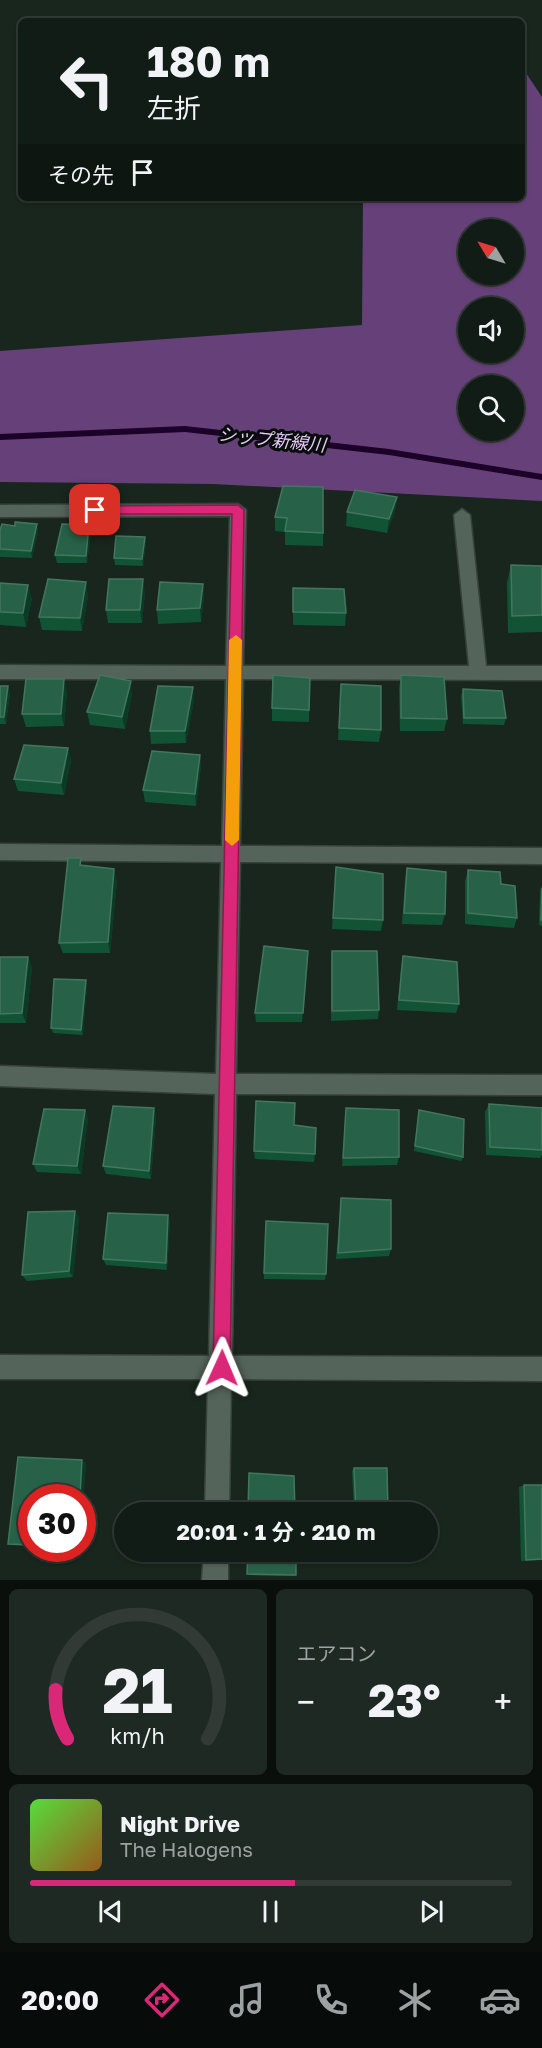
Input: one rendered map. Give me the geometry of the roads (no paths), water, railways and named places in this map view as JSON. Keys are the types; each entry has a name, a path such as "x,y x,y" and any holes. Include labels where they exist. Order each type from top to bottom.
{"street":[{"path":"0,511 238,510 218,1502"},
{"path":"462,515 478,674"},
{"path":"0,672 542,673"},
{"path":"0,852 542,856"},
{"path":"0,1076 225,1083 542,1085"},
{"path":"0,1367 542,1369"},
{"path":"216,1562 216,1580"}],"waterway":[{"name":"シップ新線川","path":"0,437 185,429 389,452 542,477"}]}
